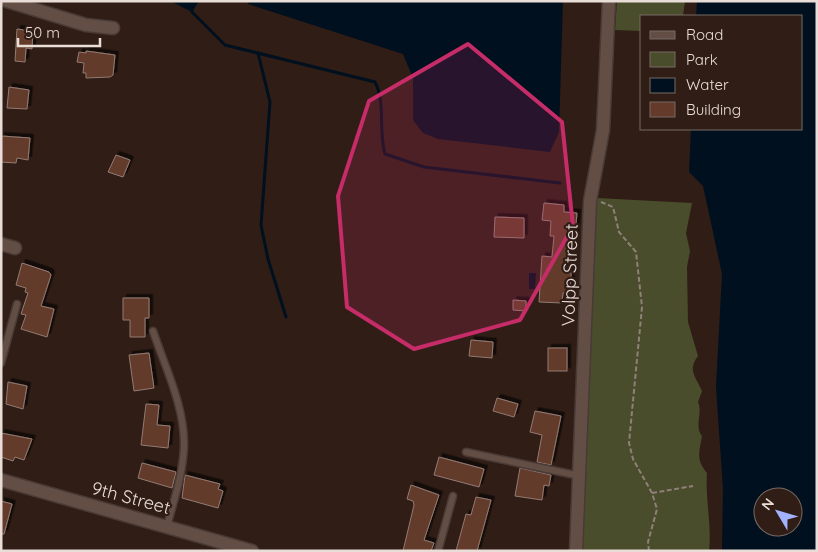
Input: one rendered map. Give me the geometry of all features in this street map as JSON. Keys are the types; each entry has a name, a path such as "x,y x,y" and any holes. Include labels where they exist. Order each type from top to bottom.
{"street":[{"path":"7,1 86,25 113,28"},
{"name":"Volpp Street","path":"576,551 590,201 603,130 609,1"},
{"path":"1,244 15,248"},
{"name":"9th Street","path":"1,480 252,551"}],"lane":[{"path":"1,363 17,304"},
{"path":"153,331 177,402 183,429 182,465 167,526"},
{"path":"466,452 580,476"},
{"path":"438,551 453,496"}],"path":[{"path":"590,201 602,202 613,208 619,232 632,245 638,258 642,308 629,443 633,459 652,493 657,510 648,542 649,551"},
{"path":"652,493 692,486"}],"highlighted area":[{"path":"468,44 562,122 573,226 520,320 414,349 347,307 338,196 369,101"}],"green space":[{"path":"617,1 685,1 683,15 640,15 640,31 615,30"},
{"path":"597,198 692,203 686,233 690,251 687,267 688,322 698,356 693,365 693,370 702,391 698,402 700,411 699,428 702,436 699,456 701,464 707,473 709,551 582,551"}],"water":[{"path":"170,1 199,1 192,12"},
{"path":"247,1 563,1 559,132 550,152 438,139 423,133 413,120 413,78 403,54 248,4"},
{"path":"697,1 817,1 817,551 722,551 723,489 716,387 722,274 703,186 689,172 691,130 803,130 803,15 696,15"},
{"path":"529,273 536,273 535,289 529,289"}],"building":[{"path":"17,29 33,31 32,49 26,48 25,62 15,61"},
{"path":"86,51 115,55 113,75 110,77 86,78 86,73 83,73 84,63 77,62 79,52 86,53"},
{"path":"9,87 29,90 27,109 7,108"},
{"path":"1,136 30,138 28,160 17,158 16,163 1,162"},
{"path":"116,155 130,160 123,177 108,172"},
{"path":"544,203 564,205 564,212 577,213 575,235 568,234 566,258 572,258 570,293 563,293 562,303 539,302 542,256 552,257 554,236 550,236 551,221 542,220"},
{"path":"495,217 524,218 524,238 494,237"},
{"path":"22,263 49,272 51,275 41,306 54,309 47,337 21,329 26,315 21,314 28,293 25,292 26,288 16,285"},
{"path":"123,298 149,298 149,318 145,318 145,337 130,337 130,320 123,320"},
{"path":"513,300 526,301 526,311 513,310"},
{"path":"471,340 493,342 492,358 469,356"},
{"path":"548,348 567,348 567,371 548,371"},
{"path":"149,353 154,388 134,391 129,355"},
{"path":"8,382 27,386 23,409 6,404"},
{"path":"497,398 518,404 514,417 493,411"},
{"path":"146,404 159,405 157,425 170,426 168,448 141,445"},
{"path":"535,411 561,416 551,465 537,462 542,435 530,432"},
{"path":"1,433 32,439 24,460 15,457 13,461 1,457"},
{"path":"439,457 484,469 479,487 434,475"},
{"path":"142,463 176,472 172,488 138,478"},
{"path":"520,468 551,475 549,486 544,485 542,500 515,496"},
{"path":"185,475 220,484 218,489 223,491 218,508 182,498"},
{"path":"411,485 439,495 424,540 434,543 431,551 403,551 414,505 413,501 407,499"},
{"path":"476,497 491,500 477,551 456,551 466,514 471,515"},
{"path":"1,501 12,504 4,534 1,534"}],"waterway":[{"path":"192,1 192,12 225,45 375,82 380,99 385,154 424,167 560,183"},
{"path":"258,53 270,102 261,225 268,259 286,317"}]}
